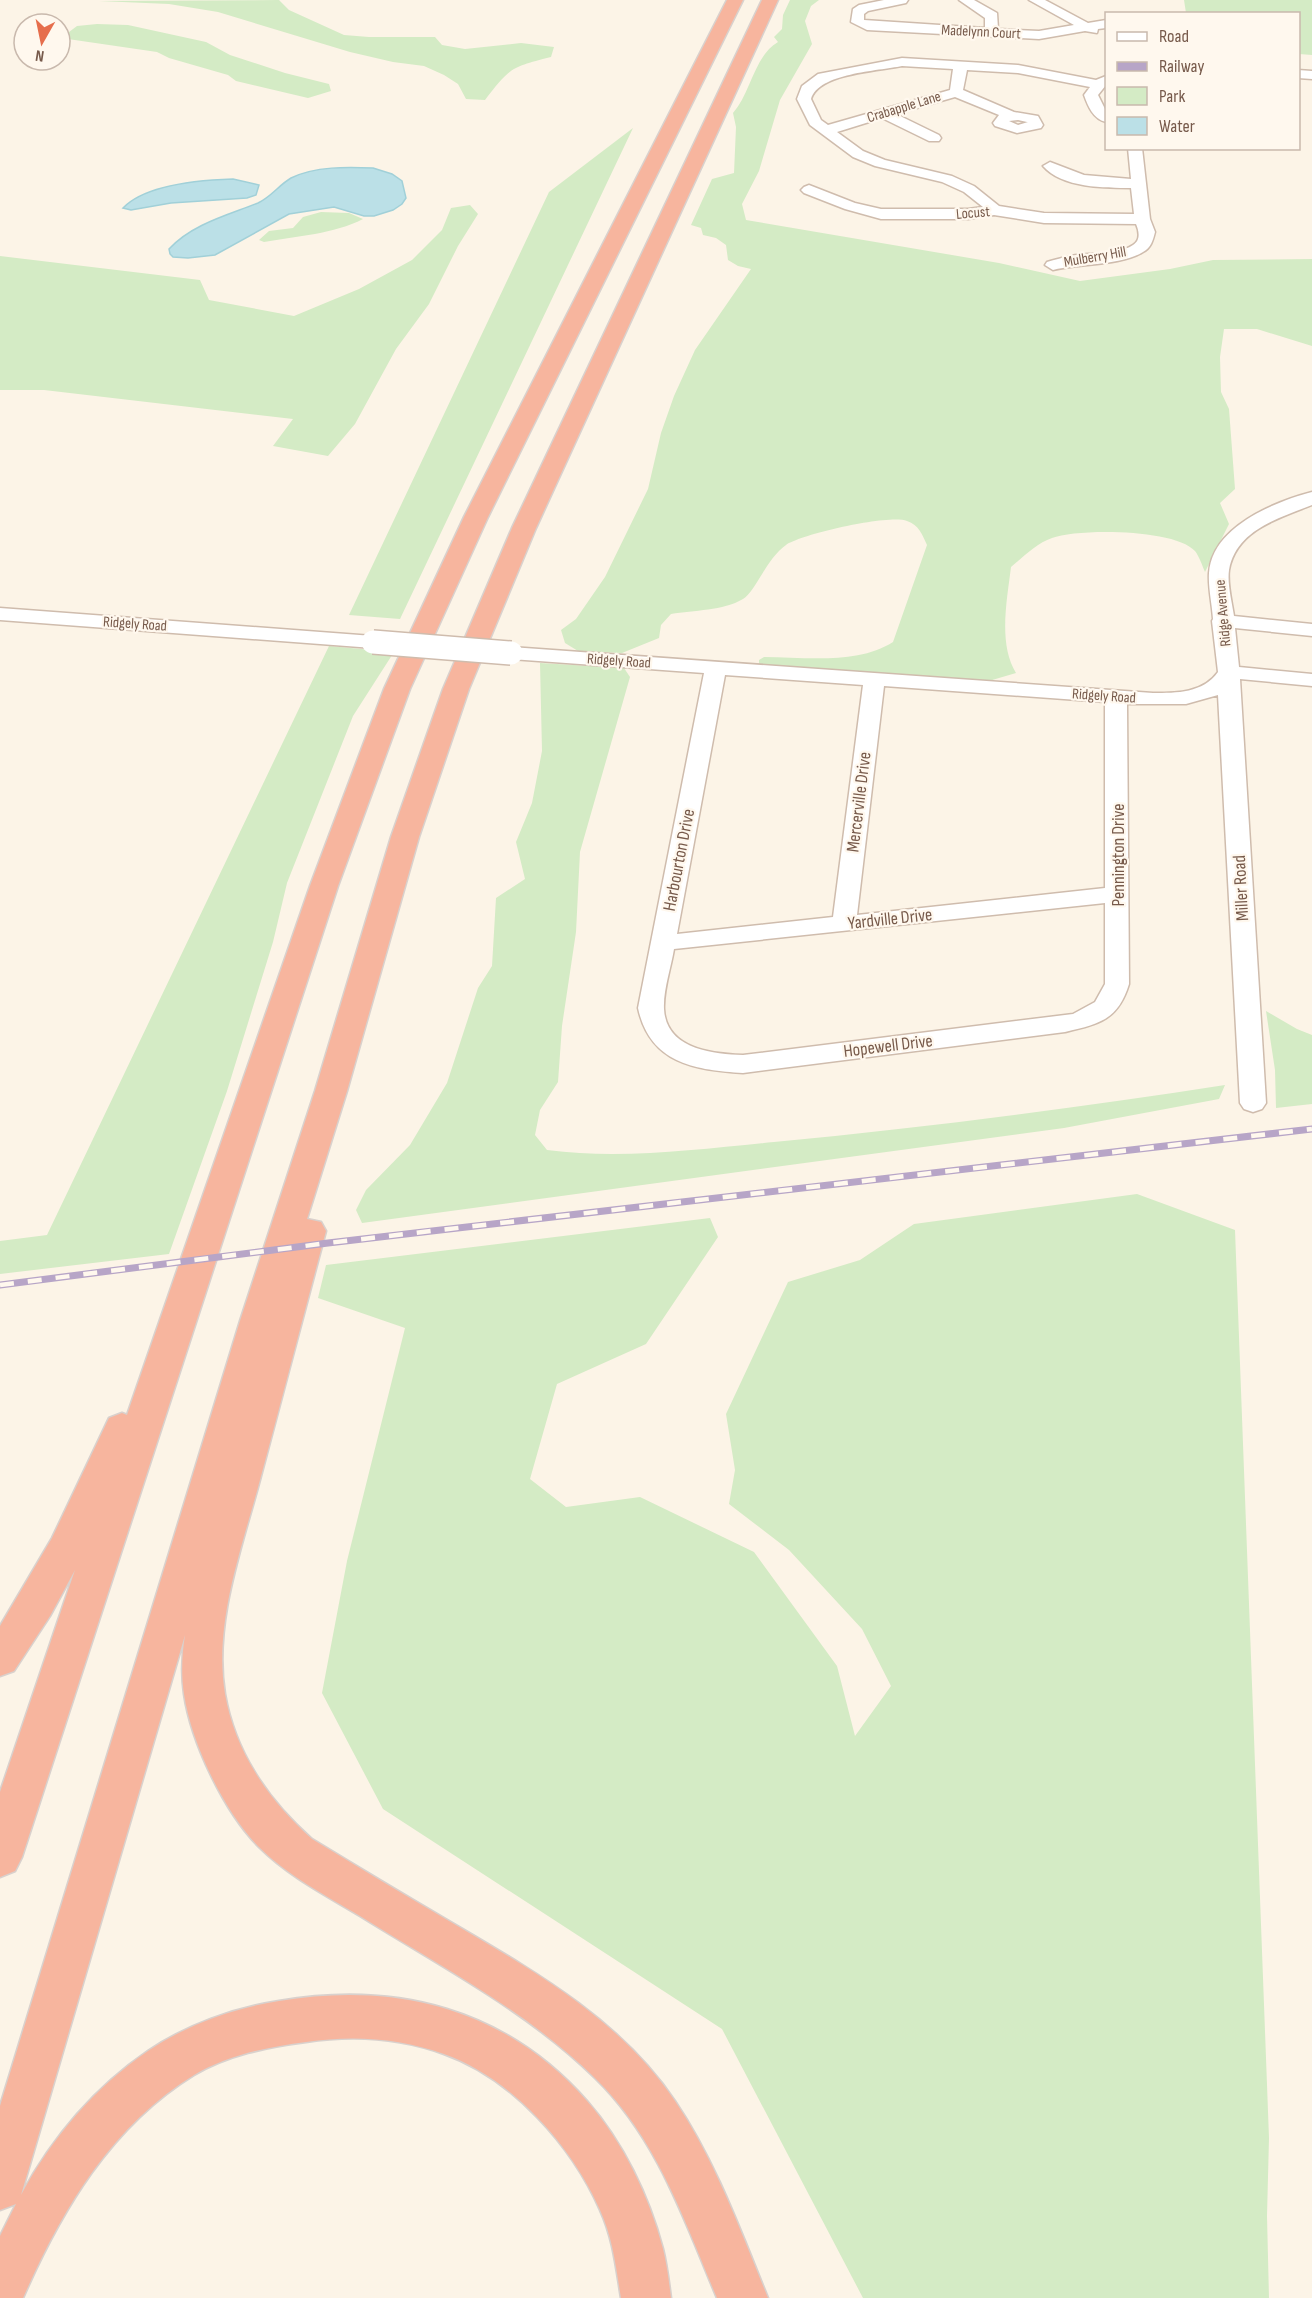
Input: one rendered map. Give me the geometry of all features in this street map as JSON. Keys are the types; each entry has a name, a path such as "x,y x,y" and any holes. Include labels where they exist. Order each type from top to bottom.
{"highway":[{"path":"0,1857 187,1291 332,865 397,689 476,517 735,0"},
{"path":"0,2186 255,1333 331,1091 405,837 456,689 524,528 770,0"},
{"path":"331,1091 334,1138 212,1587 205,1624 202,1675 208,1712 242,1788 265,1822 297,1853 537,2001 583,2033 627,2076 657,2116 683,2162 743,2298"},
{"path":"0,1659 46,1589 92,1497 129,1411 187,1291"},
{"path":"0,2293 43,2200 96,2125 131,2093 166,2066 195,2050 224,2038 264,2025 315,2017 359,2015 404,2020 456,2035 493,2052 541,2087 579,2128 604,2164 622,2199 636,2240 646,2298"}],"street":[{"name":"Madelynn Court","path":"902,0 864,8 858,12 857,22 867,26 1039,35 1100,34"},
{"path":"965,0 992,16 992,32"},
{"path":"1035,0 1100,34"},
{"path":"840,58 862,68"},
{"path":"994,210 969,189 947,179 868,159 815,122 804,99 807,89 823,77 902,62 1018,69 1102,82"},
{"name":"Crabapple Lane","path":"827,130 956,92 961,64"},
{"path":"1102,82 1091,95 1092,103 1105,116"},
{"path":"956,92 1010,116"},
{"path":"883,113 934,138"},
{"path":"1135,150 1142,219"},
{"path":"1050,166 1083,180 1138,184"},
{"name":"Locust","path":"809,190 857,208 882,214 968,214 994,210 1044,218 1142,219"},
{"name":"Mulberry Hill","path":"1053,265 1072,260 1115,256 1138,249 1144,243 1147,232 1142,219"},
{"name":"Ridge Avenue","path":"1229,672 1222,621 1219,572 1225,549 1234,538 1256,522 1312,498"},
{"name":"Ridgely Road","path":"0,614 1116,697 1179,699 1195,697 1215,690 1229,672"},
{"path":"1222,621 1312,630"},
{"name":"Harbourton Drive","path":"671,1046 655,1030 651,1008 716,668"},
{"path":"1229,672 1312,680"},
{"name":"Miller Road","path":"1229,672 1229,711 1232,730 1253,1103"},
{"name":"Mercerville Drive","path":"844,924 874,680"},
{"name":"Pennington Drive","path":"1105,1009 1113,999 1117,984 1116,697"},
{"name":"Yardville Drive","path":"662,943 1118,894"},
{"name":"Hopewell Drive","path":"671,1046 691,1058 717,1064 743,1064 1065,1024 1088,1019 1105,1009"}],"green space":[{"path":"279,0 289,10 344,35 435,37 442,45 465,49 521,43 554,47 551,57 513,70 500,81 485,100 466,99 458,84 424,66 393,62 350,52 218,12 169,4 99,1"},
{"path":"790,0 819,0 811,6 805,21 812,44 780,100 759,171 742,204 746,220 999,263 1080,281 1170,269 1213,260 1312,259 1312,346 1257,329 1224,329 1220,357 1221,392 1229,409 1235,489 1220,503 1229,524 1205,572 1195,551 1168,538 1126,532 1104,532 1065,535 1046,540 1011,567 1005,635 1010,661 1016,673 982,683 759,666 759,660 764,657 847,657 879,649 893,642 927,545 920,530 914,525 907,521 897,520 846,526 786,545 773,558 743,599 727,606 671,614 661,625 659,638 622,653 578,651 565,643 561,630 576,619 605,577 648,489 661,433 674,396 695,350 751,269 738,266 728,260 726,245 716,238 703,235 701,228 691,225 712,179 734,173 736,127 733,113 763,56 778,42 774,37 782,29 783,15"},
{"path":"1184,0 1312,0 1312,55 1300,54 1300,12 1186,12"},
{"path":"128,25 206,42 230,55 285,73 329,84 331,91 308,98 236,81 228,75 169,58 157,52 72,40 72,30 77,26"},
{"path":"633,128 400,619 349,615 549,192"},
{"path":"470,205 478,214 458,246 429,304 396,349 355,424 328,456 273,446 293,419 44,390 0,390 0,256 200,280 209,300 294,316 359,289 412,260 442,230 451,208"},
{"path":"321,212 349,213 363,219 315,234 264,242 259,240 269,231 293,228 303,217"},
{"path":"329,646 394,652 353,716 287,883 273,942 227,1091 169,1254 0,1274 0,1241 47,1235"},
{"path":"540,663 624,668 630,677 580,852 576,932 562,1026 558,1082 540,1110 535,1135 547,1150 632,1154 717,1148 944,1124 1225,1085 1219,1099 1064,1128 362,1223 356,1210 366,1190 410,1145 447,1083 478,988 492,966 496,898 525,879 516,842 532,803 542,751"},
{"path":"1266,1011 1312,1035 1312,1104 1276,1108 1275,1070"},
{"path":"1137,1194 1235,1230 1269,2138 1267,2216 1269,2298 863,2298 722,2029 383,1809 322,1693 347,1561 405,1328 318,1298 326,1265 710,1218 718,1237 646,1344 557,1384 530,1479 566,1507 640,1497 754,1552 837,1666 855,1736 891,1686 862,1629 789,1550 729,1504 735,1470 726,1414 788,1282 860,1260 914,1224"}],"water":[{"path":"373,168 392,174 402,181 406,198 393,210 374,216 364,216 334,207 289,214 215,255 188,258 173,257 170,254 169,249 188,233 211,221 258,203 291,178 300,174 321,169"},
{"path":"233,179 259,185 256,195 247,198 171,203 131,210 123,208 146,193 175,185"}],"railway":[{"path":"0,1285 328,1243 1312,1129"}]}
